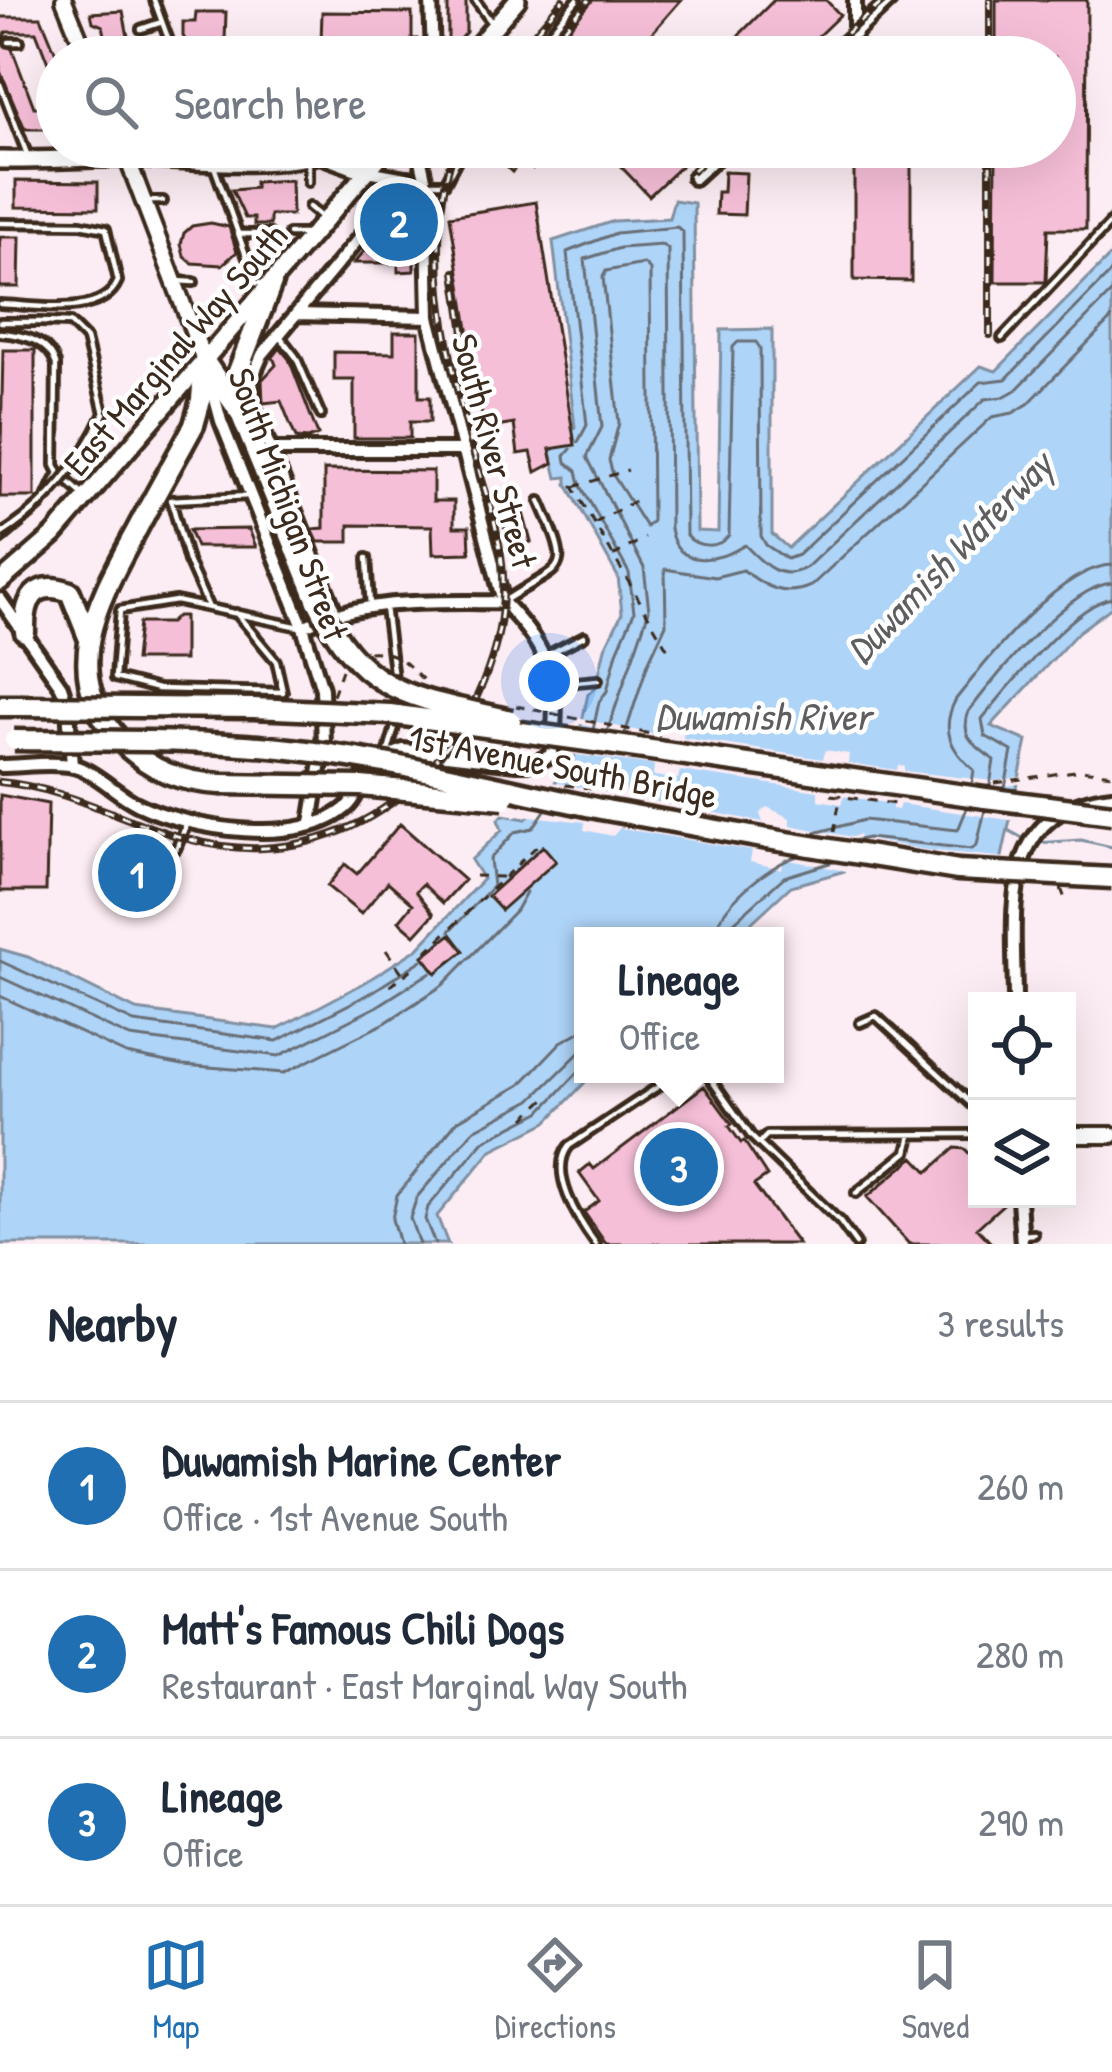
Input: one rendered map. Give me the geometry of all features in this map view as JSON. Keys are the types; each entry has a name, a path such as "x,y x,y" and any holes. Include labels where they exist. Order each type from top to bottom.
{"highway":[{"path":"240,413 237,374 272,283"},
{"path":"204,360 240,413 316,601 341,646 381,682 428,700 609,744"},
{"path":"204,360 194,425 108,581 88,639 87,663 95,703 118,738 152,767 175,778 221,784 375,787 606,810"},
{"path":"25,632 29,599 58,588 70,592 88,639"},
{"name":"1st Avenue South Bridge","path":"10,706 390,714 1112,814"},
{"name":"1st Avenue South Bridge","path":"7,740 187,742 307,751 606,810 958,870 1112,878"}],"main road":[{"path":"64,0 79,36"},
{"path":"486,36 517,0"},
{"path":"0,160 36,159"},
{"name":"South Michigan Street","path":"132,168 204,360"},
{"path":"359,168 367,171"},
{"name":"East Marginal Way South","path":"0,582 54,535 370,168"},
{"path":"1076,1135 1112,1136"}],"street":[{"path":"431,0 432,36"},
{"path":"855,0 855,34"},
{"path":"853,36 890,0"},
{"name":"South River Street","path":"387,755 403,750 514,776 551,755 555,684 545,656 503,602 429,316 423,168"},
{"path":"694,178 705,168"},
{"path":"367,171 426,183"},
{"name":"East Marginal Way South","path":"252,378 262,355 409,178"},
{"path":"296,314 429,316"},
{"name":"South Michigan Street","path":"204,360 221,421 303,627 322,689 325,720 311,824"},
{"name":"South Michigan Street","path":"252,378 254,405 335,612"},
{"path":"272,450 461,451"},
{"path":"0,599 61,686 68,708 72,766"},
{"path":"303,627 335,612 385,604 503,602"},
{"path":"0,766 72,766 136,803 187,823 242,831 311,824 350,804 370,764 387,755"},
{"path":"1015,992 1016,882 1027,845 1054,817 1080,803 1112,796"},
{"path":"1023,1208 1026,1238"}],"lane":[{"path":"154,0 168,36"},
{"path":"547,36 578,0"},
{"path":"476,1 494,27"},
{"path":"141,29 163,22"},
{"path":"9,42 20,42"},
{"path":"0,84 29,160"},
{"path":"215,168 256,283 272,283"},
{"path":"308,182 313,168"},
{"path":"426,183 445,183 453,168"},
{"path":"144,202 163,201"},
{"path":"308,207 326,220"},
{"path":"1001,338 1112,221"},
{"path":"0,223 106,229 118,281 107,297 87,305 0,304"},
{"path":"238,234 270,234"},
{"path":"289,234 314,234"},
{"path":"175,281 194,282"},
{"path":"0,322 70,323 86,339 104,413 80,459 0,538"},
{"path":"0,333 33,339 52,351 56,465 87,497"},
{"path":"279,335 296,356 321,415"},
{"path":"0,538 38,510 59,473"},
{"path":"209,608 188,561 171,500 250,496"},
{"path":"503,602 550,578 559,568 562,550 541,501"},
{"path":"367,558 370,606"},
{"path":"236,613 276,661 283,692 158,689 115,678 120,610 176,601 236,613 303,627"},
{"path":"385,604 398,697"},
{"path":"545,656 584,636"},
{"path":"555,684 598,680"},
{"path":"387,755 399,712"},
{"path":"176,850 187,823"},
{"path":"860,1023 876,1016 968,1101"},
{"path":"596,1244 576,1211 560,1170 561,1156 664,1083"},
{"path":"713,1083 751,1136 840,1222 856,1244"},
{"path":"760,1142 767,1135 968,1135"},
{"path":"856,1193 907,1152 911,1135"}],"path":[{"path":"628,470 572,486 670,653"},
{"path":"593,524 640,498"},
{"path":"611,556 645,538"},
{"name":"1st Avenue South Bridge","path":"365,653 400,657 422,681 437,689"},
{"path":"333,701 346,665"},
{"name":"1st Avenue South Bridge","path":"502,703 660,736"},
{"path":"981,782 1082,770 1112,774"},
{"path":"554,783 599,792 605,786"},
{"path":"834,834 841,794"},
{"path":"831,795 895,804"},
{"path":"426,952 541,842"},
{"path":"475,876 504,878"},
{"path":"386,950 404,975"},
{"path":"390,986 416,966"},
{"path":"525,1118 547,1096"}],"water":[{"name":"Duwamish River","path":"674,200 694,203 697,531 718,532 721,330 772,329 772,534 788,548 981,366 996,371 1112,254 1112,607 1078,632 991,726 1027,741 997,880 866,865 791,886 747,927 574,927 574,1083 584,1083 547,1122 492,1150 437,1216 448,1244 0,1244 0,949 28,957 136,1010 277,1029 417,949 483,879 471,860 502,830 498,820 503,815 526,819 574,758 588,694 596,687 605,648 622,613 618,577 567,477 557,478 551,452 575,427 553,241 614,221 669,218"}],"pier":[{"path":"577,718 658,735 660,726 684,729 683,738 823,759 825,750 849,754 848,763 897,770 898,765 904,771 993,781 1026,776 1024,783 1000,787 1022,791 1016,821 900,804 898,810 892,804 844,796 842,804 818,800 818,791 680,771 678,779 653,776 654,765 569,754 575,725 608,731 576,723"},
{"path":"594,779 625,786 627,796 763,822 760,814 767,807 790,818 790,825 852,837 859,834 860,838 926,850 1008,858 1003,881 998,886 853,870 849,876 846,871 784,859 782,869 750,862 752,851 620,828 613,836 584,830 585,822 513,818 513,812 500,810 522,813 547,781 591,789"}],"building":[{"path":"448,0 466,0 466,32 448,36"},
{"path":"593,0 681,0 649,36 561,36"},
{"path":"774,0 826,0 840,15 818,36 738,36"},
{"path":"996,0 1087,0 1086,229 1048,229 1046,282 995,282 996,168 1076,168 1076,36 996,36"},
{"path":"123,11 128,36 105,36 91,13"},
{"path":"196,12 226,12 225,36 183,36 183,22 195,22"},
{"path":"322,12 412,13 412,36 321,36"},
{"path":"0,17 41,17 49,36 6,32 2,43 12,49 36,107 36,129 25,129 0,71"},
{"path":"622,168 679,168 649,196"},
{"path":"854,168 911,168 911,281 854,280"},
{"path":"724,172 746,173 744,215 716,214"},
{"path":"291,180 292,215 270,215 270,225 254,225 254,218 245,218 232,190 255,188 255,182"},
{"path":"16,181 98,182 98,208 16,207"},
{"path":"536,202 575,445 550,449 553,463 536,472 531,452 518,454 514,424 484,429 450,216"},
{"path":"192,226 229,227 237,252 222,265 192,263 184,256 184,233"},
{"path":"0,237 20,237 19,287 0,287"},
{"path":"374,240 414,245 414,271 398,272 398,263 354,263"},
{"path":"394,332 419,332 419,397 430,397 430,422 410,422 410,438 354,438 354,380 334,380 334,352 394,353"},
{"path":"280,348 289,359 318,435 308,439 296,438 281,401 263,403 262,380 276,365 273,357"},
{"path":"3,350 35,350 35,497 0,497"},
{"path":"324,470 433,471 433,501 454,501 454,527 469,527 470,553 433,554 432,526 349,525 349,542 318,542 312,529 324,528"},
{"path":"522,509 531,542 510,548 501,515"},
{"path":"249,529 256,547 196,547 189,530"},
{"path":"184,616 184,660 135,660 139,623 170,623"},
{"path":"0,795 48,804 46,891 0,891"},
{"path":"400,824 464,880 443,903 423,884 416,891 434,914 415,935 399,921 413,904 388,882 361,914 327,886 345,864 357,874"},
{"path":"151,836 172,854 123,910 102,891"},
{"path":"543,846 556,861 501,910 488,896"},
{"path":"451,934 464,951 436,973 423,956"},
{"path":"704,1086 767,1176 754,1185 798,1244 606,1244 584,1212 599,1201 579,1173 590,1164 594,1169"},
{"path":"955,1148 968,1152 968,1208 999,1208 977,1228 992,1244 909,1244 867,1197 914,1157 928,1172"}],"waterway":[{"path":"1008,830 1028,841"},
{"path":"1037,843 1081,840 1112,847"}],"railway":[{"path":"532,36 563,0"},
{"path":"558,36 589,0"},
{"path":"843,36 885,0"},
{"path":"990,0 990,36"},
{"path":"0,782 67,796 195,841 263,848 308,842 351,827 408,790 442,754 471,707 492,657 503,576 441,296 440,221 449,168"},
{"path":"990,168 990,335"},
{"path":"455,272 469,366"}],"place":[{"name":"Matt's Famous Chili Dogs","path":"399,222"},
{"name":"Duwamish Marine Center","path":"137,873"},
{"name":"Lineage","path":"679,1167"}],"water label":[{"name":"Duwamish Waterway","path":"949,557"}]}
